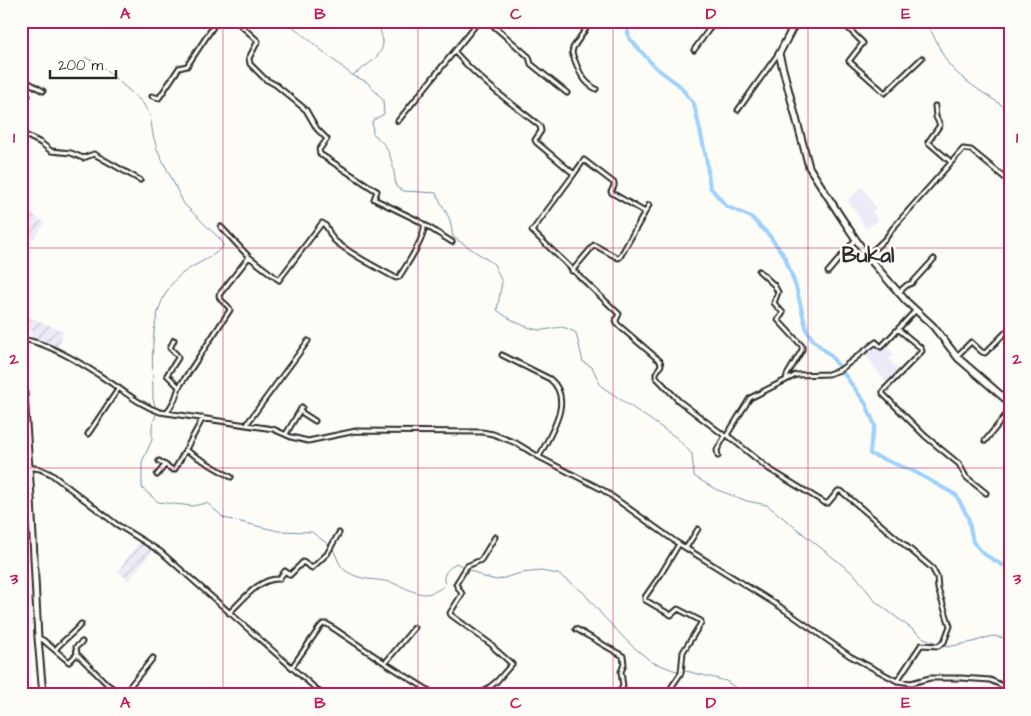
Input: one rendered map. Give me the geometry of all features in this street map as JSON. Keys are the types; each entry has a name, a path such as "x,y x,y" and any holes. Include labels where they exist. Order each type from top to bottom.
{"main road":[{"path":"783,21 791,31 779,54 809,168 867,256 898,293 933,326 957,357 1010,403"},
{"path":"21,348 43,695"}],"street":[{"path":"152,96 159,98 179,68 187,66 217,21"},
{"path":"236,21 258,41 249,58 250,64 306,110 317,129 326,137 327,139 319,150 320,154 375,190 374,199 424,224 452,242"},
{"path":"398,121 479,21"},
{"path":"488,21 530,57 531,64 567,93"},
{"path":"592,21 573,48 572,53 582,78 587,84 596,89"},
{"path":"694,50 716,21"},
{"path":"791,31 802,21"},
{"path":"841,21 863,43 849,61 885,94 922,58"},
{"path":"455,52 500,94 540,126 541,132 535,140 536,142 574,174"},
{"path":"738,110 779,54"},
{"path":"21,87 26,81 43,91"},
{"path":"21,93 28,96"},
{"path":"935,106 936,117 940,125 928,142 951,162"},
{"path":"21,132 54,152 71,153 84,158 94,154 140,180"},
{"path":"867,256 886,238 963,149 968,149 1010,182"},
{"path":"645,212 612,193 614,184 584,160 532,231 619,314 616,320 617,324 660,361 661,365 656,373 656,377 679,402 769,469 825,503 828,503 838,490 841,491 932,568 937,577 938,589 950,626 948,634 944,642 938,646 921,645 897,681"},
{"path":"572,271 594,245 618,258 620,257 650,205"},
{"path":"221,228 249,257 279,280 322,223 325,225 331,238 343,247 396,278 400,275 416,249 425,228 424,224"},
{"path":"828,272 856,239"},
{"path":"167,413 179,387 229,312 230,308 219,296 249,257"},
{"path":"898,293 912,283 934,259"},
{"path":"759,271 774,285 778,292 774,303 782,313 778,320 802,346 802,350 786,380"},
{"path":"718,456 717,450 750,398 796,375 828,374 840,370 876,342 881,347 915,310"},
{"path":"898,329 921,348 922,351 882,392 904,416 959,464 966,477 986,493"},
{"path":"957,357 971,342 982,352 986,353 1007,331 1010,331"},
{"path":"21,339 36,342 79,362 145,406 167,413 273,429 308,441 356,431 482,432 493,434 516,443 603,490 679,544 779,606 850,656 897,681 911,683 930,678 990,680 1010,689"},
{"path":"174,340 170,348 178,355 178,358 166,375 179,387"},
{"path":"246,425 308,341"},
{"path":"502,355 550,379 554,382 560,394 562,401 557,421 539,457"},
{"path":"88,434 119,388"},
{"path":"286,434 302,406"},
{"path":"985,441 1010,410"},
{"path":"300,412 315,421"},
{"path":"159,461 172,470 175,469 203,418"},
{"path":"185,450 231,477"},
{"path":"157,475 165,465"},
{"path":"29,467 51,474 116,524 154,546 323,695"},
{"path":"21,497 32,498"},
{"path":"686,548 698,529"},
{"path":"229,613 263,582 271,578 279,579 285,571 290,575 303,562 312,568 327,554 338,533"},
{"path":"480,695 497,681 512,664 492,645 450,613 462,594 456,584 467,566 480,560 495,537"},
{"path":"666,695 681,673 683,652 701,621 678,609 671,615 645,600 644,597 661,574 679,544"},
{"path":"55,650 66,638 74,634 82,624"},
{"path":"292,667 323,624 327,624 385,664 436,695"},
{"path":"385,664 414,628"},
{"path":"576,629 623,656 624,664 620,672 623,686 618,695"},
{"path":"38,638 41,638 69,662 77,654"},
{"path":"82,642 76,647 77,654 108,685 121,693 125,692 153,658"}],"shaded area":[{"path":"862,187 876,208 872,212 878,221 866,228 848,200"},
{"path":"21,206 45,223 33,239 21,234"},
{"path":"21,316 34,319 63,331 58,350 31,339 32,330 22,327"},
{"path":"877,343 882,350 887,346 894,355 889,359 901,373 888,385 864,353"},
{"path":"139,542 154,550 128,580 118,571"}],"waterway":[{"path":"286,21 352,75 367,82 383,100 384,114 372,121 373,134 384,145 391,157 396,187 404,191 436,193 450,220 453,237 494,264 502,282 497,310 512,320 530,328 541,330 562,327 576,333 583,362 592,367 601,386 677,438 692,454 694,476 715,489 747,501 767,505 855,575 876,602 924,638 947,647 992,636 1005,638 1010,642"},
{"path":"353,75 372,61 380,52 383,42 378,21"},
{"path":"626,21 629,38 655,67 679,85 694,104 706,157 710,187 726,206 751,217 769,235 785,257 796,287 807,331 814,341 831,356 866,404 875,426 870,454 913,471 956,495 968,517 973,542 984,554 1002,565 1010,565"},
{"path":"924,21 952,68 972,85 1010,111"},
{"path":"85,57 104,68 142,102 150,115 157,149 184,204 222,241 223,247 217,252 186,270 175,280 166,293 160,307 156,321 153,353 153,399 156,409"},
{"path":"157,413 152,425 152,440 142,462 142,488 158,502 192,506 207,503 224,518 278,531 312,532 330,546"},
{"path":"333,549 342,567 352,575 365,579 385,581 413,592 424,594 440,589 445,585 445,575 456,563 484,577 497,580 521,573 541,571 558,574 583,592 631,645 652,662 676,671 686,671 726,681 736,688 764,695"}],"district":[{"name":"Bukal","path":"868,255"}]}
